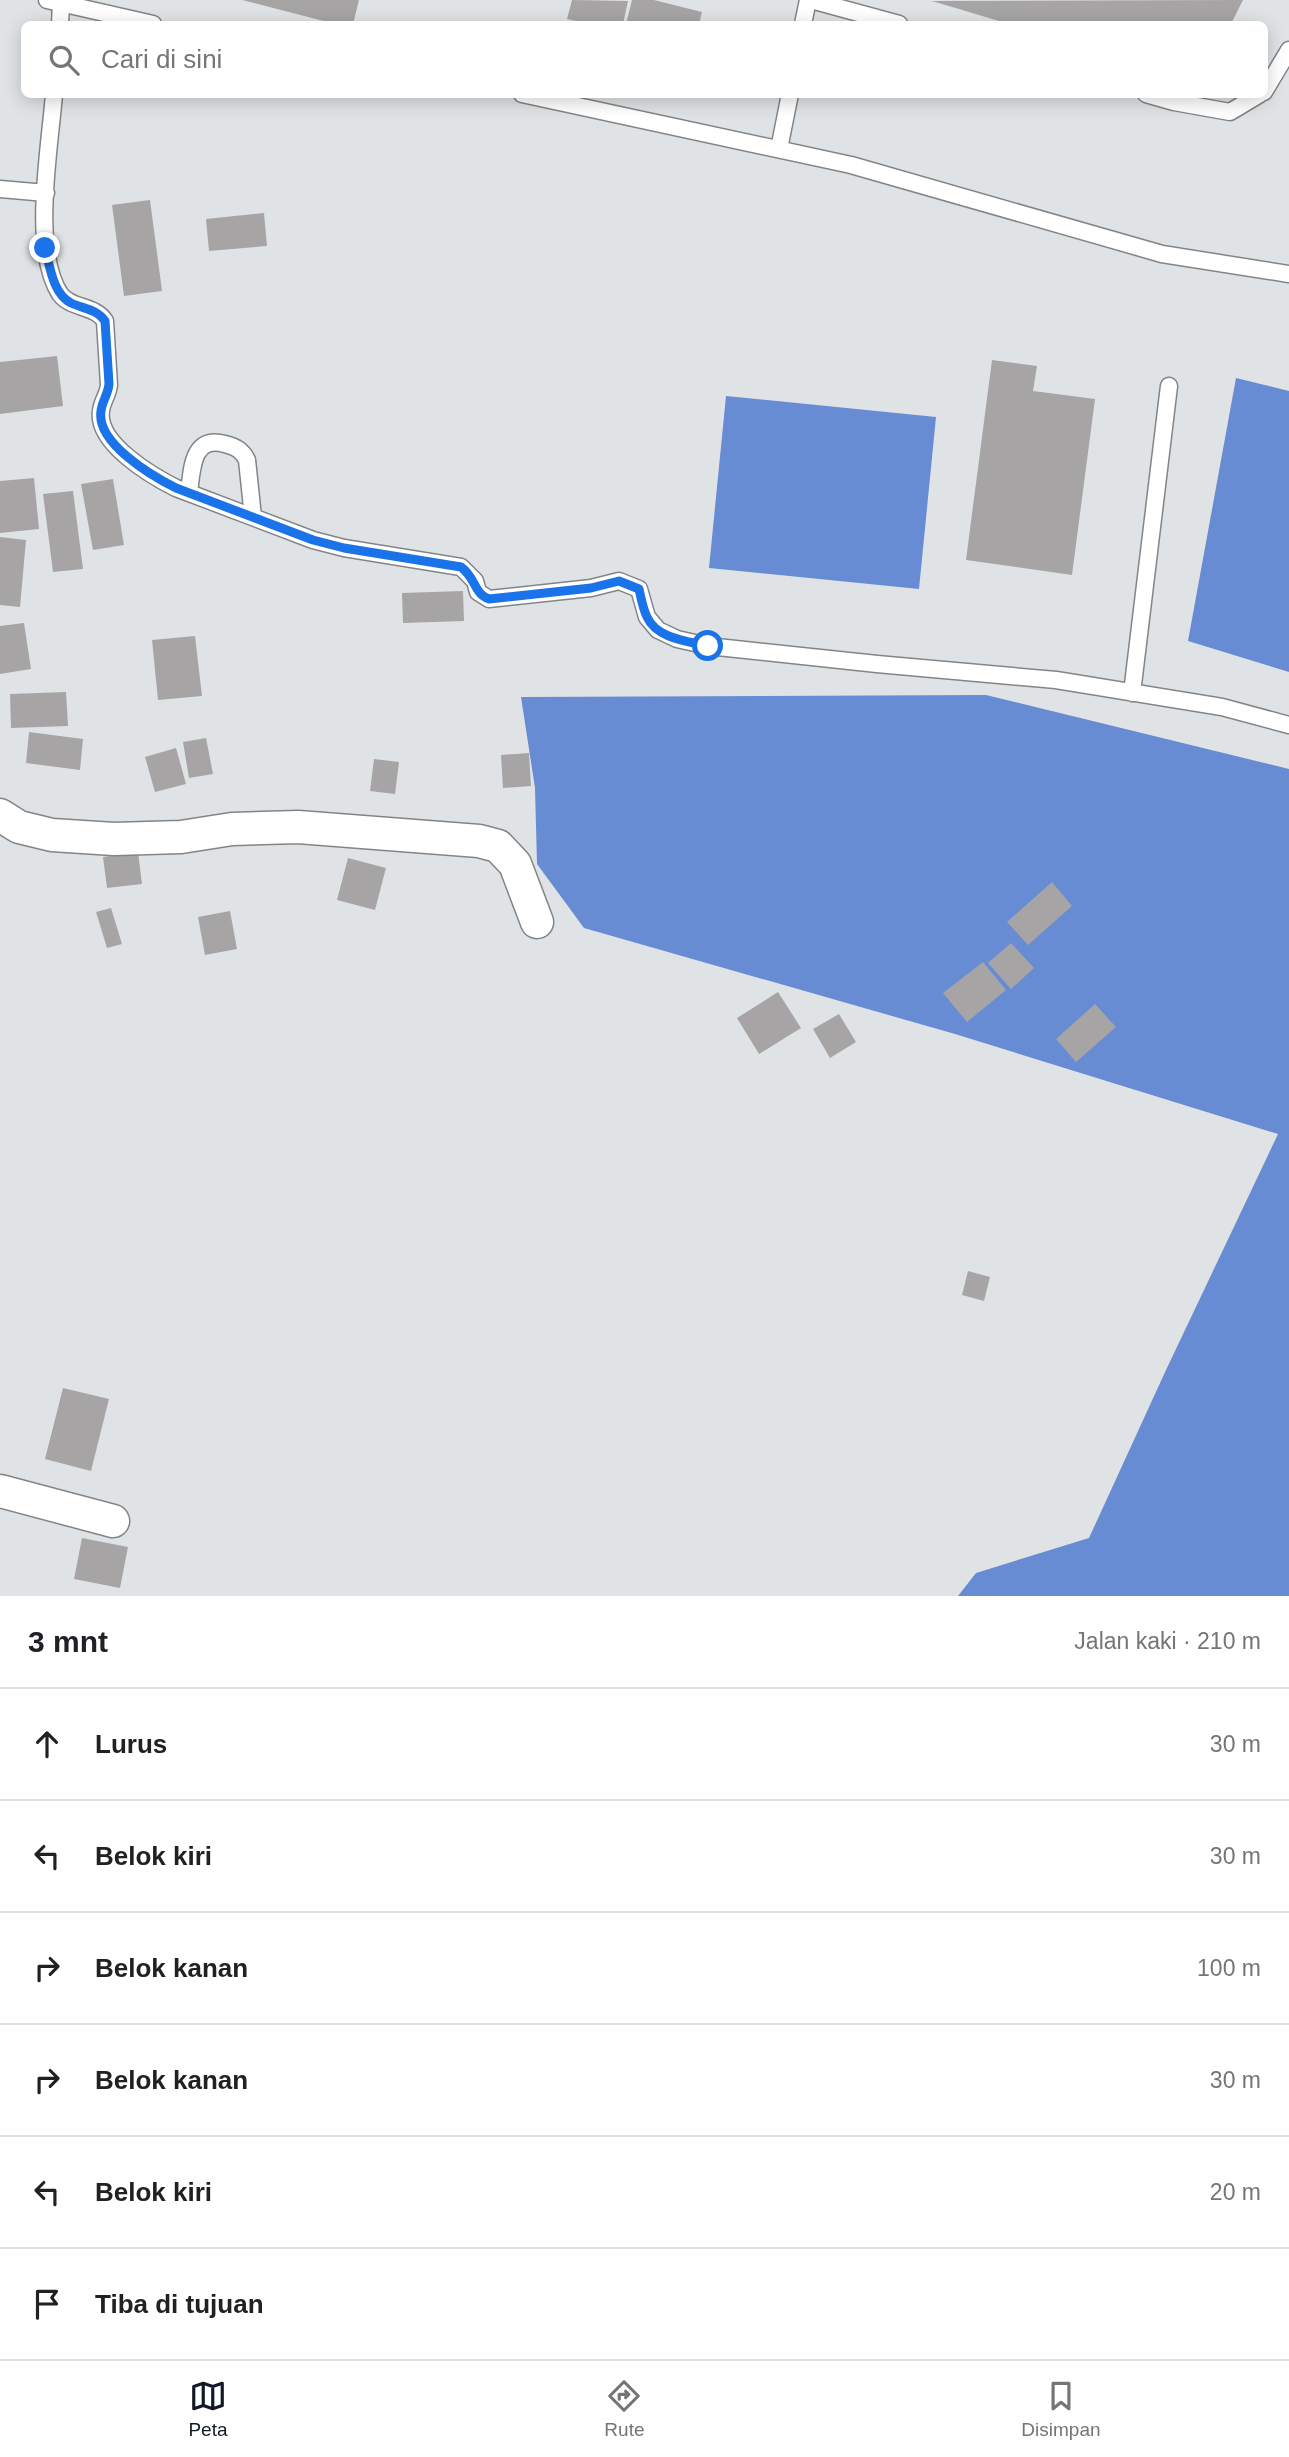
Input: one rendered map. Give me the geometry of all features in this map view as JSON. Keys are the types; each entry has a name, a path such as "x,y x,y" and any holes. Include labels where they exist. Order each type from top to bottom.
{"street":[{"path":"0,815 19,827 52,835 114,839 181,837 232,829 298,827 479,841 498,846 514,864 537,922"},
{"path":"0,1491 113,1521"}],"lane":[{"path":"804,21 810,0 888,21"},
{"path":"59,21 54,2 140,21"},
{"path":"1268,83 1289,50"},
{"path":"54,98 44,217 45,248 51,272 61,295 70,302 100,313 105,321 109,384 101,410 104,430 126,454 154,477 313,540 344,548 461,567 469,573 478,592 489,599 591,588 619,581 639,589 647,617 658,630 677,639 708,646 1056,680 1223,707 1289,724"},
{"path":"542,98 851,165 1162,254 1289,274"},
{"path":"779,149 789,98"},
{"path":"1160,98 1230,112 1254,98"},
{"path":"0,189 46,193"},
{"path":"1132,693 1169,386"},
{"path":"189,493 194,459 202,447 208,443 235,447 243,452 247,460 253,517"}],"water":[{"path":"1236,378 1289,391 1289,672 1188,641"},
{"path":"726,396 936,417 919,589 709,568"},
{"path":"986,695 1289,769 1289,1596 958,1596 976,1573 1089,1538 1278,1134 955,1034 584,928 537,864 535,788 521,697"}],"building":[{"path":"242,0 359,0 354,21 323,21"},
{"path":"572,0 628,1 624,21 567,19"},
{"path":"632,0 654,0 702,12 700,21 627,21"},
{"path":"1243,0 1232,21 999,21 932,1"},
{"path":"150,200 162,291 124,296 112,205"},
{"path":"264,213 267,246 209,251 206,219"},
{"path":"57,356 63,406 0,414 0,362"},
{"path":"992,360 1037,366 1033,391 1095,399 1072,575 966,560"},
{"path":"34,478 39,529 0,533 0,481"},
{"path":"113,479 124,545 93,550 81,484"},
{"path":"73,491 83,569 53,572 43,494"},
{"path":"0,537 26,540 20,607 0,605"},
{"path":"463,591 464,621 403,623 402,593"},
{"path":"24,623 31,669 0,674 0,626"},
{"path":"195,636 202,696 158,700 152,640"},
{"path":"66,692 68,726 11,728 10,694"},
{"path":"29,732 83,739 80,770 26,763"},
{"path":"206,738 213,774 189,778 183,742"},
{"path":"176,748 186,784 155,792 145,757"},
{"path":"529,753 531,786 503,788 501,755"},
{"path":"374,759 399,762 395,794 370,791"},
{"path":"138,852 142,884 107,888 103,857"},
{"path":"348,858 386,868 375,910 337,900"},
{"path":"1052,882 1072,906 1028,945 1007,922"},
{"path":"111,908 122,944 107,948 96,912"},
{"path":"230,911 237,949 205,955 198,917"},
{"path":"1011,943 1034,968 1011,989 988,963"},
{"path":"983,962 1006,990 967,1022 943,993"},
{"path":"778,992 801,1028 759,1054 737,1018"},
{"path":"1095,1004 1116,1027 1076,1062 1056,1039"},
{"path":"839,1014 856,1042 830,1058 813,1029"},
{"path":"968,1271 990,1277 984,1301 962,1295"},
{"path":"63,1388 109,1399 91,1471 45,1459"},
{"path":"82,1538 128,1547 120,1588 74,1579"}],"route":[{"path":"45,248 61,295 70,302 100,313 105,321 109,384 101,410 104,430 111,441 154,477 176,488 313,540 344,548 453,564 469,573 478,592 489,599 591,588 619,581 631,584 639,589 647,617 658,630 677,639 708,646"}]}
